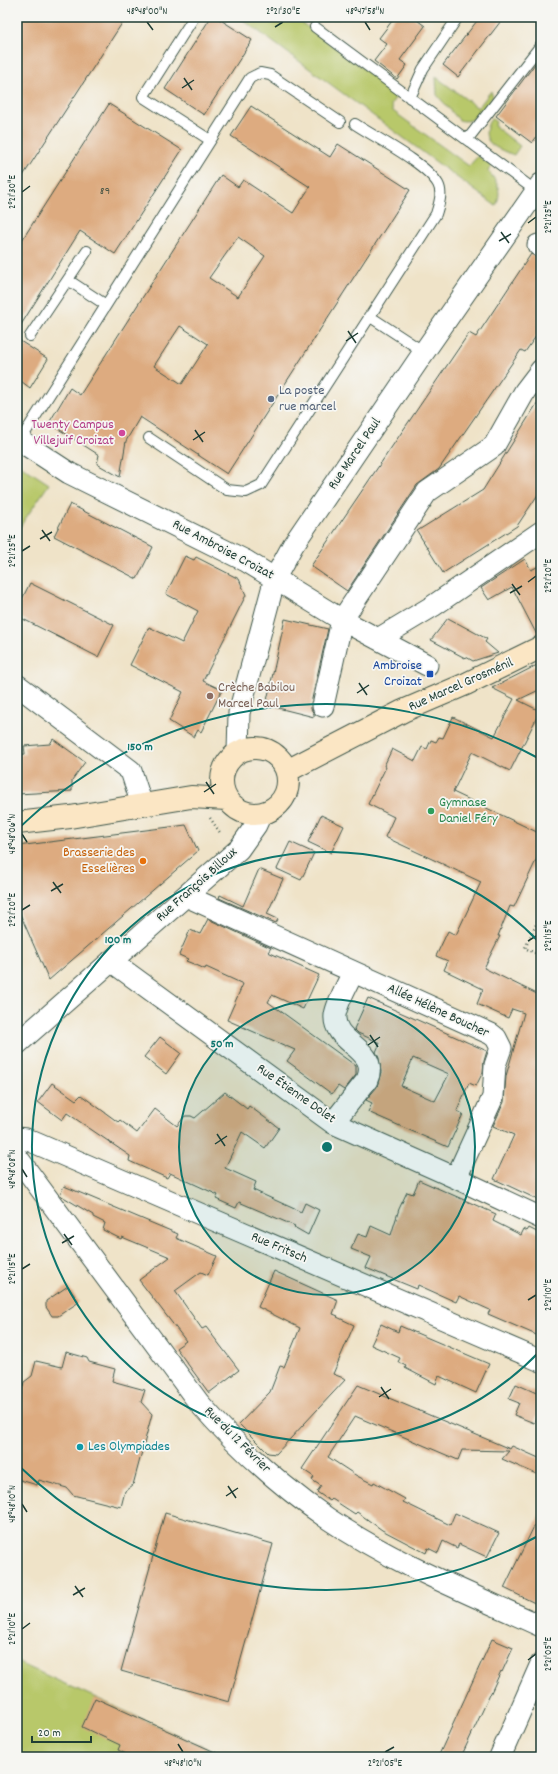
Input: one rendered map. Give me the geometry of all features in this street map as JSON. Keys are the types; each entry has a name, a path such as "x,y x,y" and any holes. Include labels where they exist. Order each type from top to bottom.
{"street":[{"name":"Rue Marcel Paul","path":"238,752 239,713 275,578 293,545 424,352 539,188"},
{"path":"323,706 342,620 427,492 494,446 525,391 541,370"},
{"name":"Rue Ambroise Croizat","path":"19,440 69,473 219,547 275,578 342,620 427,665"},
{"path":"378,639 433,606 541,532"},
{"name":"Rue Marcel Grosménil","path":"287,771 402,711 466,684 541,647"},
{"path":"17,685 131,771 142,805"},
{"path":"191,797 223,771 230,758 238,752 251,748 267,749 276,754 283,762 287,771 289,782 287,793 280,803 272,810 261,814 250,814 240,811 227,798 223,788 223,771"},
{"path":"17,823 70,817 191,797 227,798"},
{"name":"Rue François Billoux","path":"17,1044 239,849 256,825 261,814"},
{"name":"Allée Hélène Boucher","path":"186,896 491,1034 499,1043 501,1048 495,1065 493,1096 456,1178"},
{"name":"Rue Étienne Dolet","path":"111,961 333,1123 541,1218"},
{"path":"333,1123 369,1074 368,1062 361,1050 341,1034 335,1021 336,1009 354,972"},
{"name":"Rue Fritsch","path":"17,1138 33,1142 541,1361"},
{"name":"Rue du 12 Février","path":"17,1157 199,1403 218,1425 264,1469 294,1495 328,1519 365,1541 444,1582 541,1626"},
{"path":"502,1756 541,1664"}],"lane":[{"path":"194,17 143,97 210,140"},
{"path":"410,98 423,69 458,17"},
{"path":"315,27 467,140 539,188"},
{"path":"467,140 541,45"},
{"path":"19,440 247,82 255,74 260,73 270,75 340,122"},
{"path":"149,438 227,490 246,492 261,484 436,214 440,203 438,185 432,176 420,165 355,124"},
{"path":"30,336 86,251"},
{"path":"68,280 106,305"},
{"path":"370,316 424,352"}],"path":[{"path":"541,914 525,948 541,956"}],"green space":[{"path":"239,17 294,17 398,94 391,104 393,111 469,166 478,156 492,166 488,171 497,183 498,187 499,196 496,206"},
{"path":"436,77 478,108 491,91 493,97 483,111 475,118 465,121 459,120 437,95"},
{"path":"491,118 496,122 495,125 497,128 520,146 514,155 495,147 487,139 487,126"},
{"path":"17,463 49,484 17,531"},
{"path":"17,1662 226,1757 17,1757"}],"building":[{"path":"17,17 126,17 17,185"},
{"path":"211,17 216,17 252,40 204,115 165,89"},
{"path":"395,17 413,17 425,26 400,60 407,65 397,79 374,61 387,44 379,38"},
{"path":"480,17 504,17 458,77 443,65"},
{"path":"541,56 541,131 532,143 496,116"},
{"path":"109,104 182,150 115,254 80,231 17,331 17,248"},
{"path":"251,106 330,157 338,144 410,190 227,474 140,417 126,441 120,477 97,464 99,455 49,423 70,388 80,395 221,175 238,187 243,180 293,213 310,187 231,136","holes":["238,237 265,256 238,297 209,278","180,326 208,344 182,384 154,366"]},
{"path":"531,254 541,259 541,329 525,352 521,350 439,469 417,485 347,591 311,566 469,333 476,337"},
{"path":"17,339 48,359 30,388 17,378"},
{"path":"541,397 541,490 517,526 443,573 417,531 483,490"},
{"path":"70,504 153,547 137,579 54,536"},
{"path":"185,556 194,560 196,557 239,579 246,595 203,681 222,690 201,732 198,730 194,737 169,721 183,692 130,665 149,627 182,643 198,611 166,594"},
{"path":"525,559 531,570 541,565 541,635 537,635 512,587 489,600 481,588"},
{"path":"30,583 114,625 98,657 17,616 17,609"},
{"path":"448,618 487,639 485,642 498,653 473,661 431,640"},
{"path":"285,619 328,629 311,703 311,709 314,717 266,705"},
{"path":"541,663 541,689 518,700 540,711 510,771 472,752 453,792 541,834 541,850 514,907 510,906 498,936 500,936 484,968 541,996 541,1201 494,1179 514,1135 493,1126 504,1102 506,1076 524,1013 512,1009 508,1018 477,1004 483,989 444,970 448,961 436,956 448,931 456,935 481,882 385,837 394,817 368,804 386,767 384,766 392,749 415,761 422,747 427,749 431,740 436,742 439,737 443,738 453,717 494,737 514,699 492,688"},
{"path":"53,739 85,762 72,780 72,791 17,794 17,755 25,754 24,746 50,744"},
{"path":"321,815 344,826 331,853 308,842"},
{"path":"186,825 198,851 49,980 17,907 17,846"},
{"path":"290,842 314,853 301,880 277,869"},
{"path":"259,869 283,879 267,914 278,919 276,923 219,898 220,895 243,906"},
{"path":"208,919 271,948 268,952 319,975 303,1009 272,995 268,1002 356,1066 356,1075 344,1090 338,1086 332,1094 287,1061 295,1050 227,1020 243,984 206,967 205,969 186,961 188,959 179,955 190,930 200,934"},
{"path":"368,998 487,1051 483,1072 476,1086 469,1083 457,1111 463,1114 448,1147 368,1112 372,1103 366,1100 377,1087 381,1072 379,1058 376,1052 380,1043 358,1033 354,1029","holes":["413,1058 449,1074 435,1101 401,1086"]},
{"path":"160,1037 181,1053 166,1074 144,1057"},
{"path":"52,1083 76,1100 81,1095 118,1122 120,1120 137,1133 155,1109 177,1126 185,1116 195,1118 225,1092 247,1109 249,1106 279,1128 265,1148 242,1132 225,1168 256,1182 253,1190 301,1212 305,1203 319,1210 308,1235 294,1227 295,1226 239,1202 236,1208 216,1199 218,1195 170,1173 167,1178 129,1161 130,1156 67,1113 62,1120 38,1102"},
{"path":"419,1180 496,1214 493,1221 521,1235 524,1229 527,1231 529,1228 541,1234 541,1337 488,1314 490,1310 459,1296 456,1302 418,1285 417,1289 366,1268 371,1257 351,1249 358,1234 367,1237 371,1226 391,1235 399,1209 407,1192 413,1194"},
{"path":"64,1186 178,1234 176,1238 217,1256 208,1275 201,1272 175,1291 202,1329 206,1327 239,1370 209,1393 176,1348 186,1341 139,1280 170,1257 122,1237 121,1239 103,1230 105,1223 93,1217 93,1215 60,1195"},
{"path":"274,1271 338,1300 333,1314 354,1325 333,1374 346,1379 276,1454 268,1453 239,1424 270,1392 280,1366 284,1367 300,1328 258,1307"},
{"path":"68,1286 79,1302 58,1316 52,1316 46,1307 46,1301"},
{"path":"381,1324 398,1332 400,1326 489,1364 476,1393 439,1376 436,1384 405,1368 406,1366 398,1362 400,1358 371,1345"},
{"name":"Les Olympiades","path":"66,1352 87,1358 89,1362 115,1369 112,1381 145,1390 141,1402 152,1414 133,1485 125,1491 121,1507 73,1495 67,1488 39,1480 37,1485 17,1479 17,1410 24,1382 32,1376 36,1361 62,1367"},
{"path":"516,1384 541,1395 541,1407 534,1423 514,1415 519,1403 509,1399"},
{"path":"358,1385 510,1449 512,1446 541,1459 541,1476 502,1459 509,1451 462,1450 458,1460 355,1416 328,1457 357,1476 373,1484 374,1482 405,1499 403,1502 450,1525 455,1513 499,1533 487,1557 459,1544 457,1548 443,1541 438,1553 428,1548 426,1553 382,1530 357,1512 355,1514 332,1499 330,1501 317,1492 321,1486 312,1480 314,1477 302,1469"},
{"path":"541,1512 541,1606 504,1588"},
{"path":"165,1513 273,1544 229,1702 121,1671"},
{"path":"492,1639 513,1648 461,1757 438,1757"},
{"path":"95,1698 226,1757 132,1757 118,1750 120,1745 82,1727"}],"place":[{"name":"La poste rue marcel","path":"271,399"},
{"name":"Twenty Campus Villejuif Croizat","path":"122,433"},
{"name":"Ambroise Croizat","path":"430,674"},
{"name":"Crèche Babilou Marcel Paul","path":"210,696"},
{"name":"Gymnase Daniel Féry","path":"431,811"},
{"name":"Brasserie des Esselières","path":"143,861"},
{"name":"Les Olympiades","path":"80,1447"}]}
